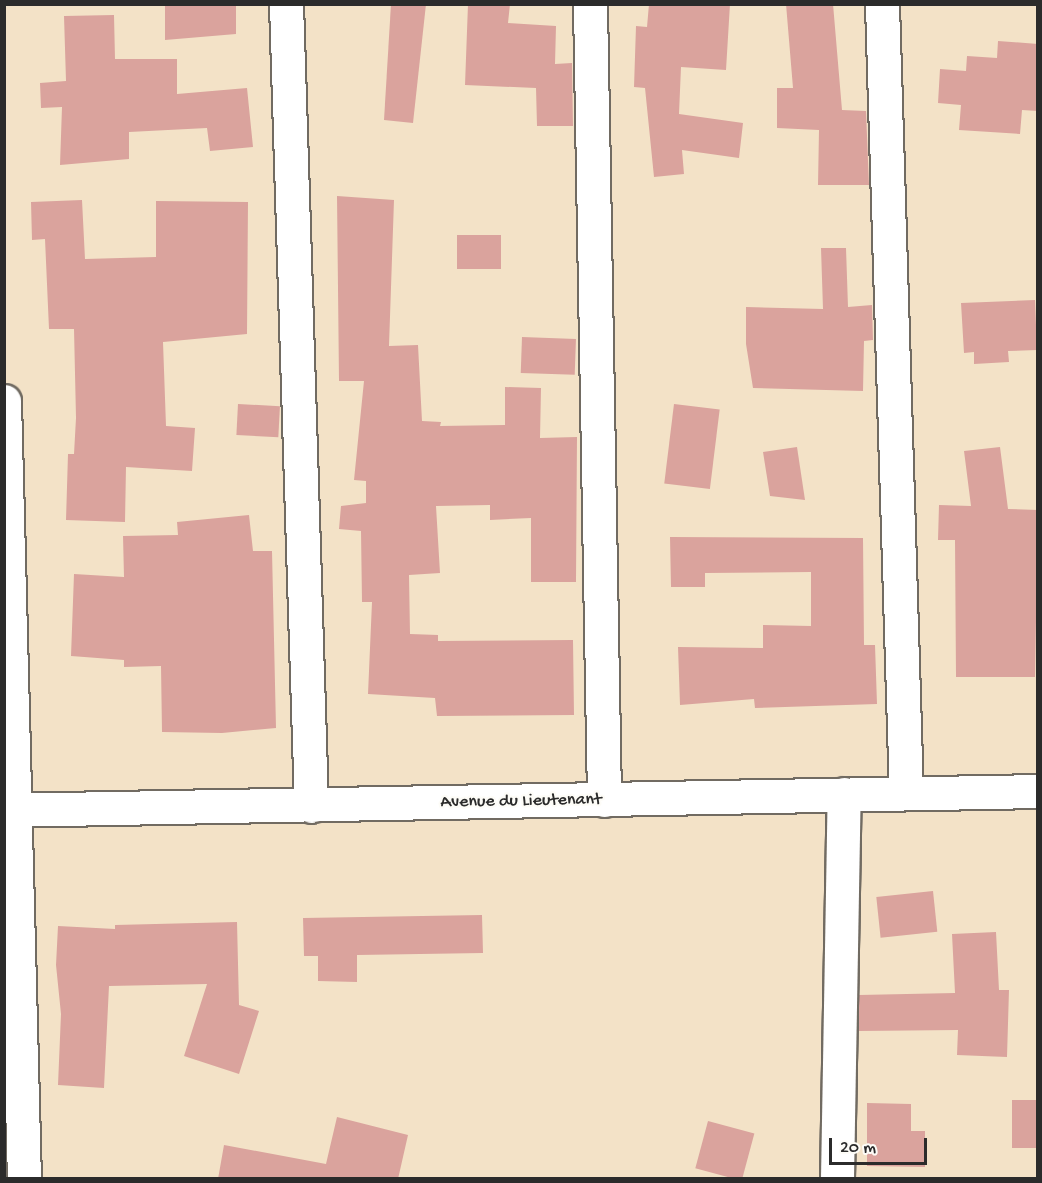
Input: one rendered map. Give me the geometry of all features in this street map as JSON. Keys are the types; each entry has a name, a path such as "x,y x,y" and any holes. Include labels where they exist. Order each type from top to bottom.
{"street":[{"path":"286,4 311,806"},
{"path":"590,4 604,800"},
{"path":"882,4 906,792"},
{"path":"4,401 11,810 24,1179"},
{"name":"Avenue du Lieutenant","path":"11,810 311,806 1038,790"},
{"path":"837,1179 844,794"}],"building":[{"path":"165,4 236,4 236,34 165,40"},
{"path":"391,4 426,4 413,123 384,120"},
{"path":"468,4 510,4 508,23 556,26 555,64 572,63 573,126 537,126 536,88 465,85"},
{"path":"649,4 730,4 726,70 681,67 679,114 743,123 739,158 682,150 684,174 654,177 645,88 634,87 636,26 647,27"},
{"path":"786,4 833,4 842,110 866,111 869,185 818,185 819,130 777,128 777,88 793,88"},
{"path":"114,15 115,59 177,59 177,94 247,88 253,147 210,151 207,128 129,132 129,159 60,165 62,107 41,108 40,83 66,81 64,16"},
{"path":"998,41 1038,44 1038,111 1022,110 1020,134 959,130 961,105 938,103 940,69 966,71 967,56 997,58"},
{"path":"337,196 394,200 389,346 418,345 422,421 441,422 440,426 505,425 505,387 541,388 540,438 577,437 576,582 531,582 531,518 490,520 490,505 436,506 440,573 409,575 410,634 438,635 438,641 573,640 574,715 437,716 435,698 368,694 372,602 362,602 361,531 339,529 341,506 366,503 366,481 354,480 364,381 339,381"},
{"path":"82,200 85,259 156,257 156,201 248,202 247,334 163,342 166,426 195,428 192,471 126,467 125,522 66,520 68,454 74,454 76,418 74,329 49,329 45,239 32,240 31,202"},
{"path":"457,235 501,235 501,269 457,269"},
{"path":"821,248 846,248 848,307 872,305 873,340 864,341 863,391 753,388 746,344 746,307 823,309"},
{"path":"1035,300 1037,350 1008,351 1009,362 974,364 974,352 964,353 961,303"},
{"path":"522,337 576,339 575,375 521,373"},
{"path":"238,404 280,406 278,437 236,435"},
{"path":"674,404 720,410 710,489 664,483"},
{"path":"797,447 805,500 770,496 763,452"},
{"path":"1000,447 1008,509 1038,510 1035,677 956,677 955,540 938,540 939,505 971,506 964,451"},
{"path":"249,515 253,551 272,551 276,728 222,733 162,732 161,666 124,667 124,660 71,656 74,574 124,577 123,536 178,535 177,522"},
{"path":"670,537 863,538 864,645 875,645 877,704 755,708 754,699 680,705 678,647 763,648 763,625 811,626 811,572 705,573 705,587 671,587"},
{"path":"933,891 937,932 881,938 876,897"},
{"path":"482,915 483,953 357,955 357,982 318,981 318,956 304,956 303,918"},
{"path":"237,922 239,1005 259,1011 239,1074 184,1056 207,984 109,986 104,1088 58,1085 61,1014 56,965 58,926 115,929 115,925"},
{"path":"996,932 999,990 1009,990 1007,1057 957,1055 958,1030 859,1031 859,995 955,993 952,934"},
{"path":"1012,1100 1038,1100 1038,1148 1012,1148"},
{"path":"867,1103 911,1104 911,1131 925,1131 925,1167 867,1166"},
{"path":"337,1117 408,1135 398,1179 218,1179 224,1145 326,1164"},
{"path":"708,1121 754,1133 742,1178 731,1178 695,1168"}]}
